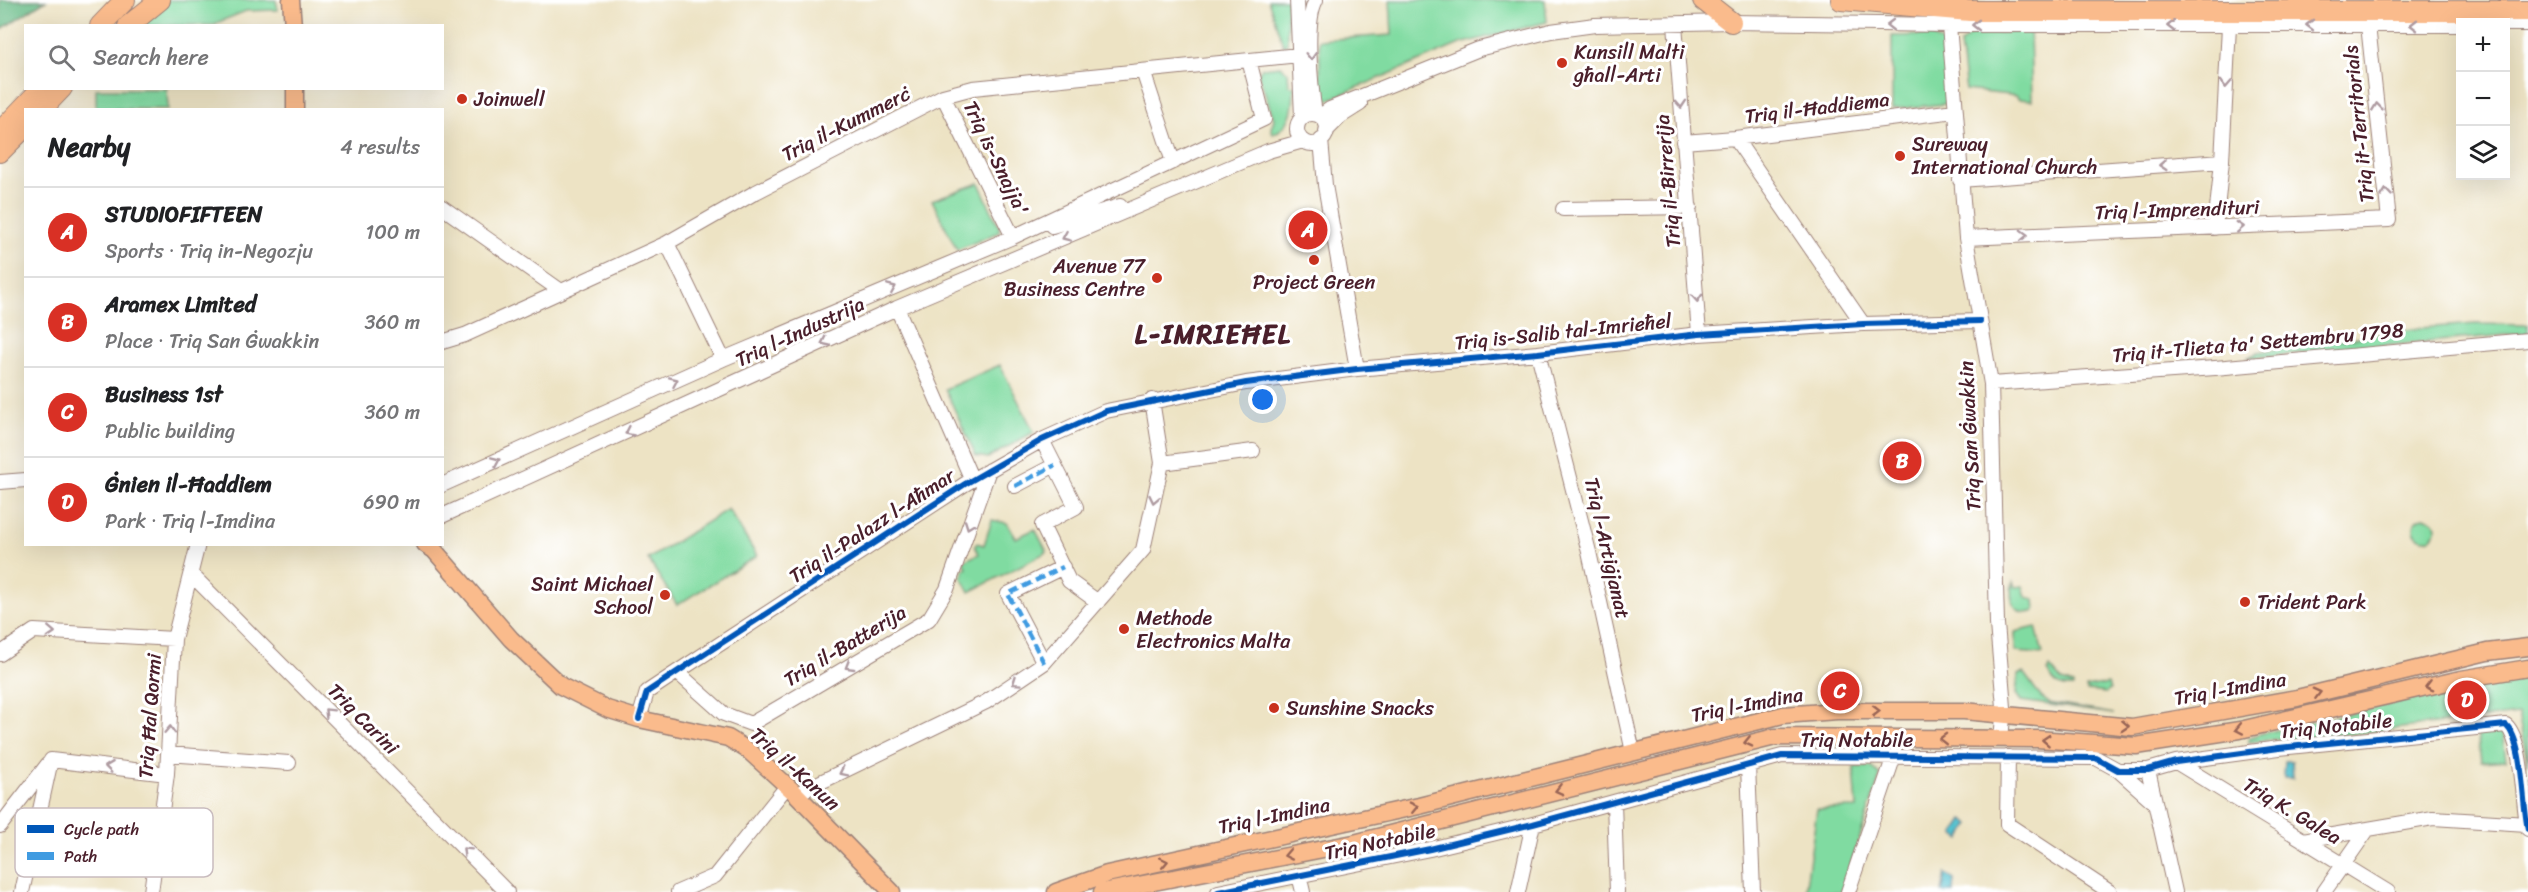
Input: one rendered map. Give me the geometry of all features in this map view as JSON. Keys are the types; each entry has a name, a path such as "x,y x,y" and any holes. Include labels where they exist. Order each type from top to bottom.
{"highway":[{"path":"87,24 108,0"},
{"path":"102,24 125,0"},
{"path":"114,24 140,0"},
{"path":"130,24 160,0"},
{"path":"1703,0 1731,22"},
{"path":"1841,0 1970,11 2528,11"},
{"path":"34,108 39,90"},
{"path":"38,108 55,90"},
{"path":"39,108 60,90"},
{"path":"0,132 24,118"},
{"path":"0,152 24,124"}],"main road":[{"path":"290,1 292,24"},
{"path":"295,90 295,108"},
{"name":"Triq il-Kanun","path":"428,546 434,550 511,639 561,686 607,709 639,719 728,738 749,751 892,892"},
{"name":"Triq l-Imdina","path":"1056,892 1107,874 1419,806 1783,715 1837,711 1964,711 2132,727 2297,698 2487,652 2528,647"},
{"name":"Triq l-Imdina","path":"1102,892 1354,843 1775,737 2001,739 2136,746 2240,730 2461,679 2528,668"}],"street":[{"path":"1297,0 1299,55 1308,118"},
{"path":"1314,139 1298,135 1308,118 1311,11 1316,0"},
{"path":"1314,139 1341,116 1384,87 1479,49 1551,31 1595,25 1731,22 2229,26 2456,24"},
{"name":"Triq il-Birrerija","path":"1675,24 1699,334"},
{"path":"2510,24 2528,24"},
{"name":"Triq San Ġwakkin","path":"1948,25 1966,238 1991,384 1997,624 2004,715 2001,739"},
{"name":"Triq it-Territorials","path":"2368,25 2389,220"},
{"path":"2215,228 2222,161 2229,26"},
{"name":"Triq il-Kummerċ","path":"444,341 465,335 667,243 756,192 943,96 973,88 1299,55"},
{"name":"Triq l-Industrija","path":"444,484 723,359 1013,237 1264,119 1249,60"},
{"path":"1143,71 1173,162"},
{"name":"Triq l-Industrija","path":"1268,151 1308,118 1384,87"},
{"name":"Triq is-Snajja'","path":"943,96 1013,237"},
{"name":"Triq il-Ħaddiema","path":"1683,142 1735,138 1955,111"},
{"path":"1308,118 1326,123 1314,139"},
{"path":"1735,138 1863,324"},
{"path":"1314,139 1325,185 1357,369"},
{"name":"Triq l-Industrija","path":"444,515 897,308 1268,151 1314,139"},
{"path":"1960,180 2222,161"},
{"name":"Triq l-Industrija","path":"1013,237 1178,190"},
{"path":"1563,209 1690,207"},
{"path":"444,208 561,291"},
{"name":"Triq l-Imprendituri","path":"1966,238 2389,220"},
{"path":"667,243 723,359"},
{"path":"897,308 972,480"},
{"name":"Triq is-Salib tal-Imrieħel","path":"1152,400 1246,383 1357,369 1538,353 1699,334 1863,324 1980,321"},
{"name":"Triq it-Tlieta ta' Settembru 1798","path":"1991,384 2215,368 2528,339"},
{"name":"Triq l-Artiġjanat","path":"1538,353 1589,552 1633,752"},
{"path":"678,892 715,876 791,790 986,702 1044,663 1143,550 1162,463 1152,400"},
{"name":"Triq il-Palazz l-Aħmar","path":"639,719 647,692 972,480 1042,440 1106,411 1152,400"},
{"path":"1042,440 1076,507 1042,525 1070,581 1098,602"},
{"path":"1162,463 1253,451"},
{"path":"1015,486 1054,465"},
{"name":"Triq il-Batterija","path":"677,672 724,714 751,724 929,619 947,589 989,470"},
{"path":"0,481 24,480"},
{"name":"Triq Ħal Qormi","path":"162,808 167,774 174,639 198,546"},
{"path":"1044,663 1008,594 1063,567"},
{"name":"Triq Carini","path":"191,574 507,892"},
{"path":"0,654 34,631 174,639"},
{"name":"Triq Notabile","path":"1218,892 1430,849 1533,824 1782,756 2096,758 2118,770 2148,770 2176,762 2338,741 2506,725 2513,735 2517,751 2527,827"},
{"path":"168,754 289,763"},
{"path":"1848,892 1894,756"},
{"path":"2008,757 2007,824 2110,892"},
{"path":"51,760 167,774"},
{"path":"0,826 51,760"},
{"path":"40,808 51,760"},
{"name":"Triq K. Galea","path":"2176,762 2388,892"},
{"path":"1748,765 1753,892"},
{"path":"2118,770 2154,802"},
{"path":"2148,770 2175,892"},
{"path":"1614,802 1617,892"},
{"path":"2302,840 2433,818 2527,827"},
{"path":"1518,892 1533,824"},
{"path":"2324,892 2368,829"},
{"path":"1299,875 1303,892"},
{"path":"22,892 25,877"},
{"name":"Triq Ħal Qormi","path":"150,892 152,877"}],"green space":[{"path":"0,0 46,0 0,30"},
{"path":"165,0 276,0 278,10 246,11 216,24 135,24"},
{"path":"1268,0 1287,0 1287,43 1284,47"},
{"path":"1390,0 1545,0 1547,22 1460,44 1328,100 1321,97 1319,40 1392,35"},
{"path":"2030,31 2032,100 1966,90 1960,44 1971,34"},
{"path":"1931,35 1946,45 1950,95 1945,104 1892,109 1892,36"},
{"path":"1281,66 1288,72 1289,85 1294,86 1294,100 1285,126 1273,134 1271,128 1274,119 1258,73 1262,68"},
{"path":"96,90 167,90 168,108 96,108"},
{"path":"979,183 999,227 999,232 957,250 932,200"},
{"path":"2476,324 2528,325 2528,333 2247,358 2258,352 2420,328"},
{"path":"1000,365 1034,432 988,458 976,456 945,389"},
{"path":"728,509 757,556 677,605 648,559"},
{"path":"2425,517 2433,520 2436,528 2433,536 2425,539 2417,536 2414,528 2417,520"},
{"path":"992,520 1007,523 1016,538 1035,529 1047,552 970,592 961,576 964,573 962,570 967,568 963,561 979,554 975,547 976,543 984,545"},
{"path":"2013,582 2015,587 2023,586 2026,597 2034,599 2035,611 2028,613 2017,610 2011,594"},
{"path":"2036,627 2043,654 2015,652 2015,632"},
{"path":"2050,667 2062,681 2073,687 2064,687 2054,681 2047,671"},
{"path":"2023,672 2041,697 2049,703 2114,714 2021,701 2016,694 2018,675"},
{"path":"2528,678 2528,764 2518,714 2284,742 2280,742 2279,739 2249,742 2248,738 2460,688"},
{"path":"2108,684 2110,690 2106,693 2087,691 2086,688"},
{"path":"2477,731 2502,731 2506,760 2481,762"},
{"path":"1854,767 1872,767 1880,776 1842,892 1805,892 1817,809 1857,808"}],"water":[{"path":"2285,761 2292,761 2293,778 2284,778"},
{"path":"1963,820 1970,824 1961,839 1954,834"},
{"path":"1946,874 1954,880 1953,892 1942,892"}],"marked path":[{"path":"1015,486 1055,465"},
{"path":"1044,663 1008,594 1063,567"}],"cycle path":[{"path":"639,719 647,692 677,672 965,484 1042,440 1106,411 1246,383 1357,369 1538,353 1699,334 1863,324 1980,321"},
{"path":"1218,892 1430,849 1533,824 1782,756 2096,758 2118,770 2148,770 2176,762 2279,748 2506,725 2512,733 2519,759 2528,829"}],"place":[{"name":"Kunsill Malti għall-Arti","path":"1562,63"},
{"name":"Joinwell","path":"462,99"},
{"name":"Sureway International Church","path":"1900,156"},
{"name":"STUDIOFIFTEEN","path":"1308,230"},
{"name":"Project Green","path":"1314,260"},
{"name":"Avenue 77 Business Centre","path":"1157,278"},
{"name":"Aramex Limited","path":"1902,461"},
{"name":"Saint Michael School","path":"665,595"},
{"name":"Trident Park","path":"2245,602"},
{"name":"Methode Electronics Malta","path":"1124,629"},
{"name":"Business 1st","path":"1840,691"},
{"name":"Ġnien il-Ħaddiem","path":"2467,700"},
{"name":"Sunshine Snacks","path":"1274,708"}],"district":[{"name":"L-IMRIEĦEL","path":"1213,334"}]}
